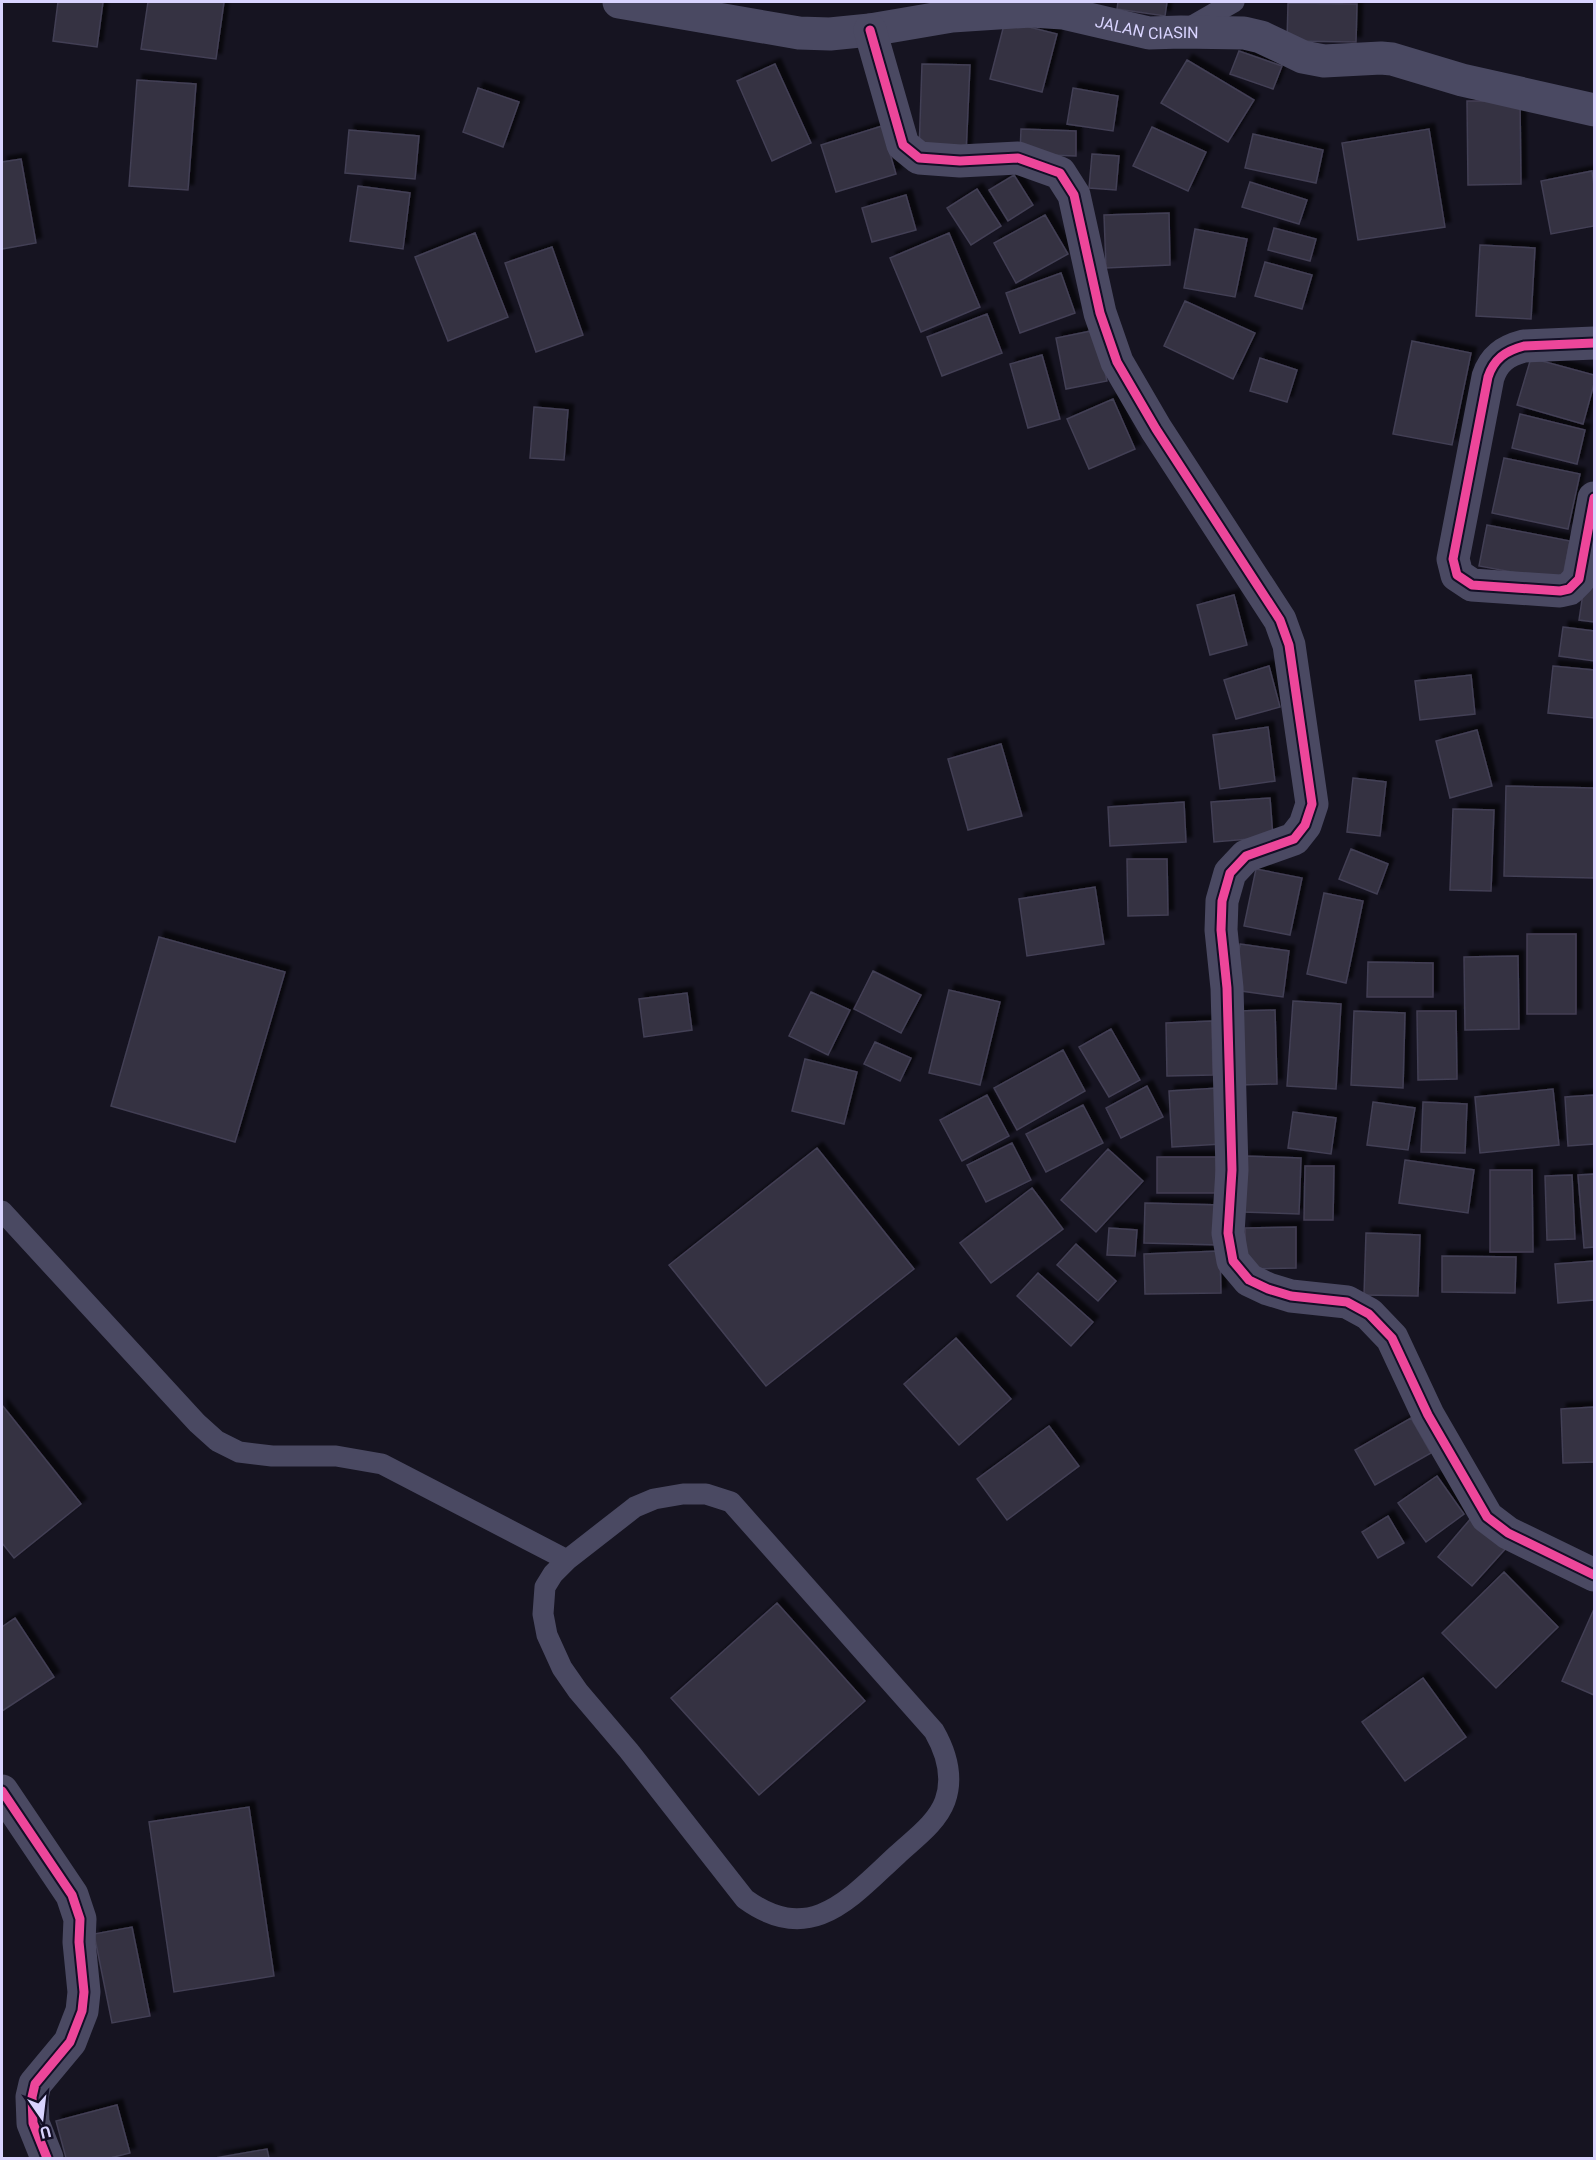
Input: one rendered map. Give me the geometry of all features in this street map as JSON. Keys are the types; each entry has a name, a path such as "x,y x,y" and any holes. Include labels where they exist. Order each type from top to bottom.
{"street":[{"name":"JALAN CIASIN","path":"620,2 799,33 830,34 870,30 952,16 1031,11 1063,13 1149,33 1244,33 1303,57 1338,62 1381,57 1392,59 1462,80 1594,110"},
{"path":"870,30 903,145 920,158 960,161 1018,158 1060,173 1074,195 1101,314 1117,362 1156,429 1280,621 1289,645 1312,804 1305,825 1294,839 1246,856 1230,873 1222,901 1221,930 1227,988 1232,1170 1228,1233 1233,1261 1249,1280 1268,1289 1291,1296 1347,1302 1369,1314 1392,1338 1428,1415 1487,1517 1508,1533 1594,1575"},
{"path":"1594,343 1524,346 1500,356 1492,365 1453,559 1456,575 1472,585 1560,591 1569,589 1579,579 1594,498"},
{"path":"2,1791 72,1895 80,1919 79,1942 84,1992 82,2011 70,2042 35,2084 32,2097 33,2123 47,2158"}],"lane":[{"path":"1182,32 1234,2"},
{"path":"2,1211 197,1423 217,1441 239,1452 253,1455 336,1456 382,1464 567,1560"},
{"path":"706,1494 731,1502 934,1731 944,1749 949,1782 945,1801 935,1819 846,1902 828,1913 806,1918 784,1918 759,1910 745,1899 562,1668 547,1635 544,1605 545,1587 553,1574 567,1560 635,1507 654,1498 706,1494"}],"building":[{"path":"58,2 103,2 97,47 53,41"},
{"path":"148,2 224,2 216,59 141,49"},
{"path":"1118,2 1167,2 1165,16 1117,9"},
{"path":"1288,3 1357,4 1356,42 1287,41"},
{"path":"1005,21 1057,34 1042,92 990,79"},
{"path":"1239,51 1282,66 1273,89 1230,74"},
{"path":"1187,60 1254,100 1228,142 1161,103"},
{"path":"775,64 811,143 772,161 737,81"},
{"path":"922,64 970,65 966,154 919,152"},
{"path":"137,80 196,84 188,190 129,186"},
{"path":"478,88 519,102 503,147 463,132"},
{"path":"1073,88 1118,96 1113,131 1067,124"},
{"path":"1467,101 1520,101 1521,184 1468,185"},
{"path":"882,126 896,174 836,192 821,145"},
{"path":"1152,127 1206,152 1188,191 1133,166"},
{"path":"1021,129 1076,131 1076,156 1020,154"},
{"path":"1429,129 1445,227 1358,240 1342,143"},
{"path":"349,130 419,136 415,179 345,173"},
{"path":"1253,134 1323,150 1316,183 1245,168"},
{"path":"1092,154 1119,156 1116,190 1089,188"},
{"path":"21,159 36,243 2,249 2,162"},
{"path":"1592,171 1594,226 1551,234 1541,181"},
{"path":"1014,175 1033,205 1008,221 989,190"},
{"path":"1250,182 1307,200 1299,224 1242,207"},
{"path":"358,186 410,193 403,249 350,241"},
{"path":"977,189 1001,226 971,245 947,208"},
{"path":"906,195 916,230 872,242 862,208"},
{"path":"1169,213 1170,265 1106,268 1104,215"},
{"path":"1045,215 1068,254 1016,283 994,243"},
{"path":"1274,228 1316,239 1310,261 1268,250"},
{"path":"1195,229 1247,239 1235,297 1184,288"},
{"path":"475,233 508,317 448,341 415,257"},
{"path":"949,233 980,307 921,332 890,258"},
{"path":"1480,245 1535,248 1531,319 1476,316"},
{"path":"552,247 583,335 536,352 505,263"},
{"path":"1265,262 1312,275 1302,309 1255,296"},
{"path":"1061,273 1075,313 1020,333 1006,293"},
{"path":"1185,301 1255,333 1233,379 1164,346"},
{"path":"987,314 1002,353 942,376 927,337"},
{"path":"1096,330 1107,381 1066,389 1056,338"},
{"path":"1412,341 1471,353 1452,445 1393,434"},
{"path":"1042,355 1060,419 1028,428 1010,364"},
{"path":"1260,358 1297,370 1287,402 1250,391"},
{"path":"1531,358 1594,375 1594,384 1583,424 1517,405"},
{"path":"1113,399 1135,449 1089,469 1067,419"},
{"path":"534,407 568,410 564,460 530,458"},
{"path":"1520,414 1585,430 1577,464 1512,448"},
{"path":"1504,458 1580,474 1568,529 1492,513"},
{"path":"1487,525 1570,541 1562,581 1479,566"},
{"path":"1586,573 1594,574 1594,622 1579,620"},
{"path":"1234,595 1247,645 1210,655 1197,605"},
{"path":"1563,627 1594,631 1594,661 1559,656"},
{"path":"1269,666 1280,707 1236,719 1224,680"},
{"path":"1553,666 1594,670 1594,718 1548,713"},
{"path":"1471,675 1475,714 1420,720 1415,681"},
{"path":"1268,727 1275,781 1220,789 1213,735"},
{"path":"1477,730 1492,786 1450,798 1436,741"},
{"path":"1001,744 1022,816 968,830 948,759"},
{"path":"1353,778 1386,782 1380,836 1347,832"},
{"path":"1506,786 1594,788 1594,878 1504,876"},
{"path":"1270,798 1273,837 1214,842 1211,802"},
{"path":"1184,802 1186,842 1110,846 1108,807"},
{"path":"1453,809 1494,810 1491,891 1450,890"},
{"path":"1351,849 1388,864 1377,894 1339,879"},
{"path":"1127,859 1167,859 1168,915 1128,916"},
{"path":"1256,869 1302,878 1290,935 1244,926"},
{"path":"1095,887 1104,944 1027,956 1019,899"},
{"path":"1324,893 1363,901 1346,983 1307,974"},
{"path":"1527,934 1576,934 1576,1014 1527,1014"},
{"path":"159,937 285,972 235,1142 111,1106"},
{"path":"1240,944 1289,951 1283,997 1234,990"},
{"path":"1518,956 1519,1029 1465,1030 1464,957"},
{"path":"1368,962 1433,963 1433,997 1367,997"},
{"path":"873,971 921,995 901,1033 854,1009"},
{"path":"949,990 1000,1002 980,1085 929,1073"},
{"path":"811,992 850,1010 828,1055 789,1036"},
{"path":"687,993 692,1030 644,1037 639,999"},
{"path":"1293,1001 1341,1004 1336,1089 1287,1086"},
{"path":"1275,1010 1277,1084 1240,1085 1238,1011"},
{"path":"1354,1011 1405,1013 1403,1088 1351,1085"},
{"path":"1417,1011 1456,1011 1457,1079 1418,1080"},
{"path":"1212,1021 1213,1075 1167,1076 1166,1023"},
{"path":"1111,1029 1140,1080 1109,1097 1079,1047"},
{"path":"875,1042 911,1058 900,1081 864,1064"},
{"path":"1063,1050 1085,1091 1017,1130 994,1088"},
{"path":"805,1059 857,1072 844,1124 792,1111"},
{"path":"1147,1086 1163,1117 1121,1138 1106,1108"},
{"path":"1219,1088 1222,1144 1172,1147 1169,1091"},
{"path":"1553,1089 1559,1145 1480,1153 1475,1097"},
{"path":"987,1095 1009,1136 962,1161 940,1120"},
{"path":"1594,1095 1594,1144 1568,1146 1565,1097"},
{"path":"1373,1102 1415,1108 1408,1150 1367,1145"},
{"path":"1423,1102 1467,1104 1465,1153 1421,1152"},
{"path":"1083,1105 1103,1143 1046,1172 1026,1134"},
{"path":"1293,1112 1336,1118 1331,1154 1288,1148"},
{"path":"1012,1143 1031,1180 986,1202 967,1165"},
{"path":"817,1148 914,1269 766,1386 669,1265"},
{"path":"1108,1149 1143,1181 1096,1232 1061,1200"},
{"path":"1245,1156 1301,1158 1299,1214 1243,1212"},
{"path":"1157,1157 1216,1157 1216,1193 1157,1193"},
{"path":"1405,1160 1474,1170 1468,1213 1399,1203"},
{"path":"1305,1166 1334,1166 1333,1220 1304,1220"},
{"path":"1490,1170 1532,1170 1533,1252 1490,1252"},
{"path":"1594,1174 1594,1247 1584,1248 1578,1175"},
{"path":"1572,1175 1575,1239 1547,1240 1545,1176"},
{"path":"1032,1188 1063,1229 991,1283 960,1243"},
{"path":"1145,1203 1221,1205 1220,1245 1144,1243"},
{"path":"1296,1227 1296,1268 1245,1269 1245,1228"},
{"path":"1109,1228 1137,1230 1135,1256 1107,1255"},
{"path":"1366,1233 1420,1235 1418,1296 1364,1295"},
{"path":"1076,1244 1116,1281 1098,1301 1057,1265"},
{"path":"1220,1251 1221,1293 1145,1294 1144,1254"},
{"path":"1442,1256 1516,1257 1515,1293 1442,1292"},
{"path":"1594,1261 1594,1300 1558,1303 1555,1264"},
{"path":"1038,1273 1093,1322 1071,1346 1017,1296"},
{"path":"956,1338 1011,1399 959,1445 904,1384"},
{"path":"2,1405 81,1504 14,1558 2,1543"},
{"path":"1594,1407 1594,1462 1563,1463 1561,1409"},
{"path":"1411,1418 1431,1453 1375,1485 1355,1450"},
{"path":"1049,1426 1079,1466 1007,1520 977,1479"},
{"path":"1437,1476 1464,1514 1426,1542 1398,1503"},
{"path":"1388,1516 1404,1543 1378,1558 1362,1532"},
{"path":"1472,1517 1507,1547 1472,1586 1438,1557"},
{"path":"1504,1572 1558,1627 1496,1688 1442,1633"},
{"path":"777,1603 865,1701 759,1795 671,1698"},
{"path":"1594,1609 1594,1695 1562,1681"},
{"path":"15,1618 54,1677 2,1711 2,1627"},
{"path":"1423,1678 1466,1737 1405,1781 1362,1722"},
{"path":"249,1807 274,1976 174,1992 149,1822"},
{"path":"132,1927 150,2016 112,2023 94,1934"},
{"path":"117,2105 130,2153 110,2158 66,2158 56,2121"},
{"path":"267,2149 269,2158 215,2158"}],"cycle path":[{"path":"870,30 903,145 919,158 960,161 1018,158 1060,173 1074,195 1100,313 1117,362 1156,429 1280,620 1289,645 1312,804 1305,825 1294,839 1246,856 1230,873 1222,901 1221,930 1227,988 1232,1170 1228,1233 1233,1261 1249,1280 1268,1289 1291,1296 1347,1302 1369,1314 1392,1338 1428,1415 1487,1517 1508,1533 1594,1575"},
{"path":"1594,343 1524,346 1506,353 1493,365 1488,377 1453,559 1457,575 1472,585 1560,591 1569,589 1579,579 1594,498"},
{"path":"2,1791 72,1895 80,1919 79,1942 84,1992 82,2011 70,2042 35,2084 32,2097 33,2123 47,2158"}]}
